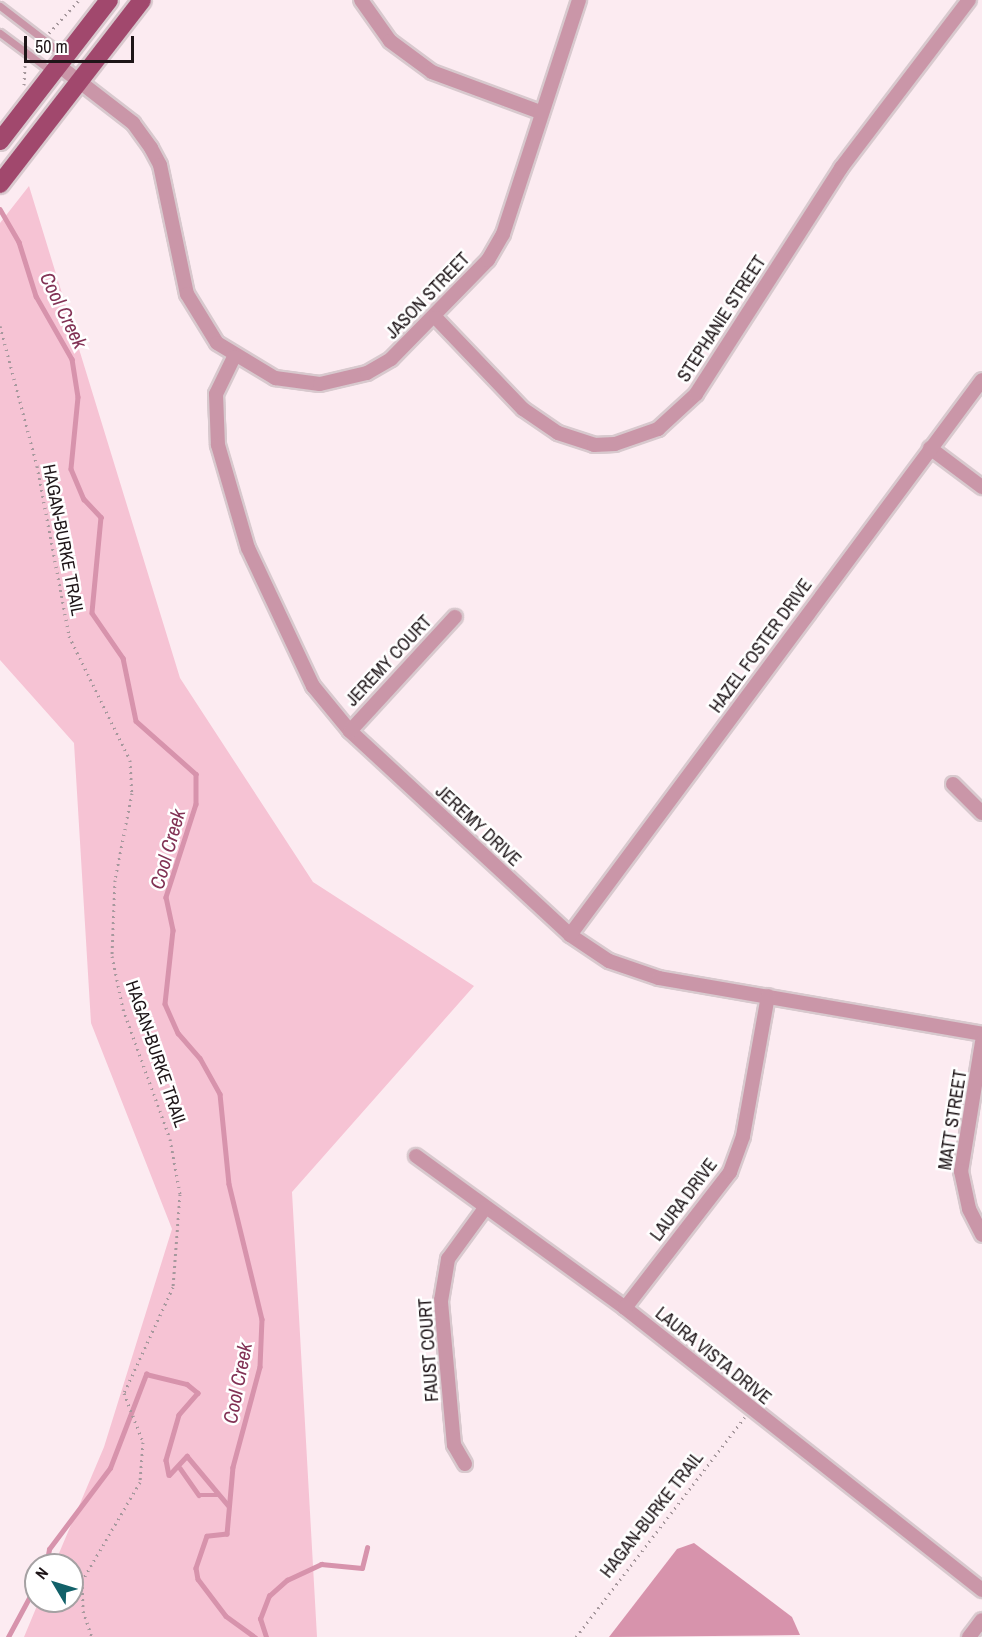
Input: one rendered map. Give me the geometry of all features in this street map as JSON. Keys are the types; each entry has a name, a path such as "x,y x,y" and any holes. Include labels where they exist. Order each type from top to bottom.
{"main road":[{"path":"0,141 109,0"},
{"path":"4,179 142,0"}],"street":[{"path":"361,0 390,41 432,72 540,112"},
{"name":"JASON STREET","path":"59,65 133,123 151,148 160,165 187,294 204,327 234,357 283,380 340,380 391,359 436,318 478,274 503,234 540,112 579,0"},
{"name":"STEPHANIE STREET","path":"436,318 524,409 558,433 594,445 615,444 658,429 696,394 841,168 969,0"},
{"name":"JEREMY DRIVE","path":"234,357 216,394 216,426 248,548 313,686 350,731 570,935 635,972 982,1034"},
{"name":"HAZEL FOSTER DRIVE","path":"570,935 982,380"},
{"path":"930,448 982,487"},
{"name":"JEREMY COURT","path":"350,731 455,617"},
{"path":"952,784 982,813"},
{"name":"LAURA DRIVE","path":"625,1308 730,1172 743,1136 768,996"},
{"name":"MATT STREET","path":"982,1042 961,1172 969,1209 982,1235"},
{"name":"LAURA VISTA DRIVE","path":"416,1156 625,1308 751,1410 982,1590"},
{"name":"FAUST COURT","path":"465,1464 454,1445 441,1301 448,1259 485,1208"},
{"path":"969,1637 982,1620"}],"lane":[{"path":"0,6 59,65"},
{"path":"0,33 59,65"}],"path":[{"path":"55,26 78,0"},
{"name":"HAGAN-BURKE TRAIL","path":"0,326 37,465 69,636 125,745 132,776 113,892 112,956 123,1009 170,1139 180,1228 173,1287 128,1380 126,1407 138,1429 144,1460 140,1482 82,1581 83,1611 92,1637"},
{"name":"HAGAN-BURKE TRAIL","path":"576,1637 751,1410"}],"shaded area":[{"path":"29,186 180,678 313,882 474,986 292,1192 317,1637 24,1637 34,1613 84,1613 84,1553 59,1553 104,1447 172,1229 91,1023 74,743 0,660 0,223"},
{"path":"694,1543 792,1617 800,1635 609,1637 677,1549"}],"waterway":[{"name":"Cool Creek","path":"0,209 19,242 36,296 72,359 78,397 71,469 84,499 101,517 92,613 123,658 136,721 196,774 196,804 166,897 173,930 165,1004 178,1033 200,1058 220,1094 229,1184 262,1319 260,1367 233,1467 227,1534 207,1536 196,1568 198,1579 226,1616 255,1637"},
{"path":"48,1553 110,1468 146,1374 187,1384 198,1393 179,1415 166,1460 169,1475 187,1456 228,1505"},
{"path":"180,1468 199,1495 218,1495"},
{"name":"Cool Creek","path":"266,1637 260,1619 269,1596 287,1580 321,1564 362,1568 367,1548"},
{"path":"8,1637 24,1607"}]}
